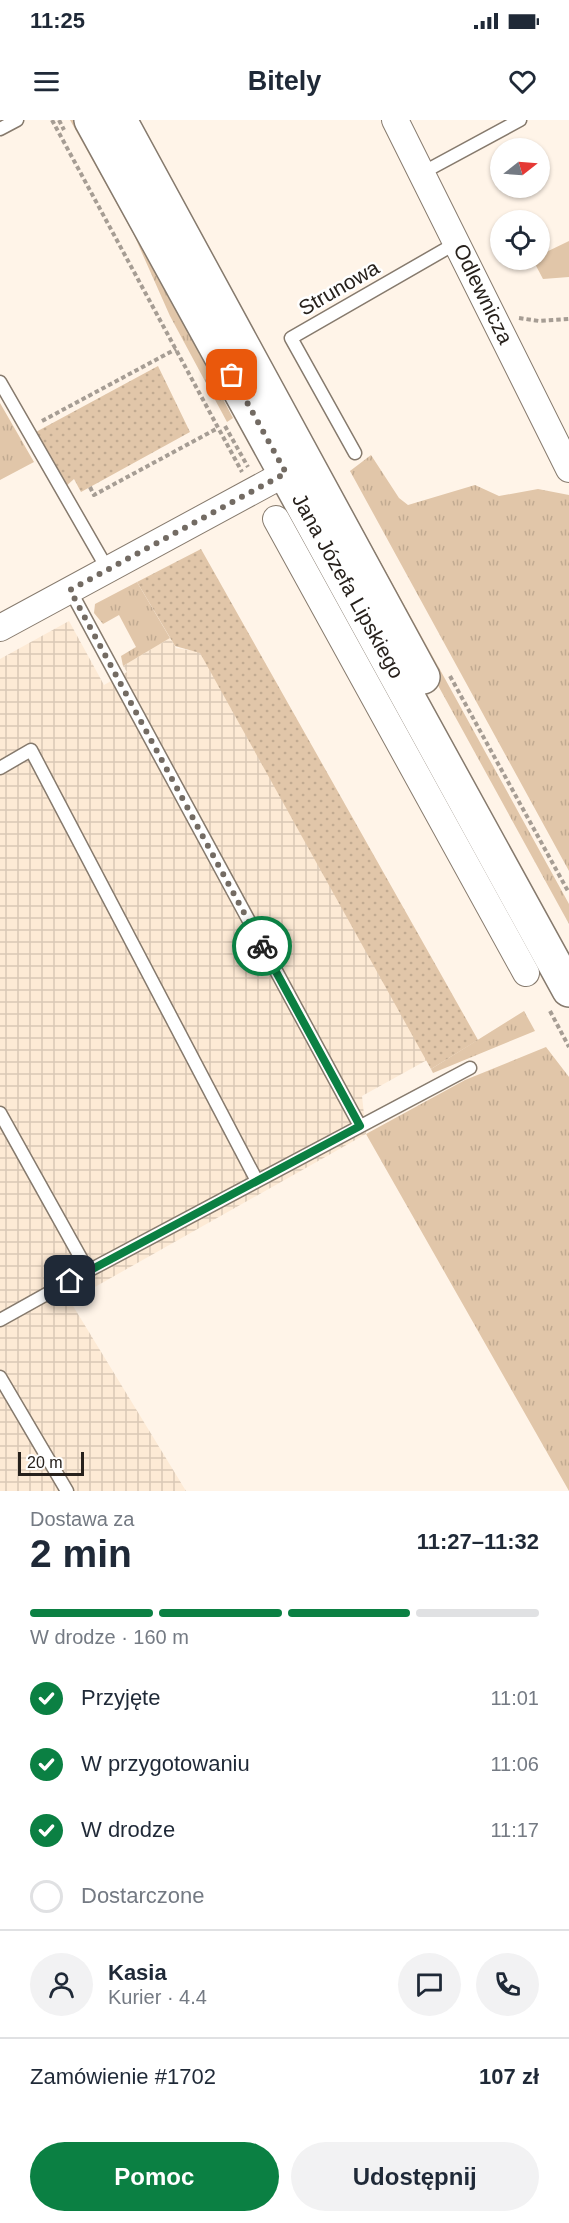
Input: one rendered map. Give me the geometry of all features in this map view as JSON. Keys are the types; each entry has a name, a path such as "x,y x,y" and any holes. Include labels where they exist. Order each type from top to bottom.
{"main road":[{"name":"Jana Józefa Lipskiego","path":"92,120 299,464 569,942"},
{"name":"Jana Józefa Lipskiego","path":"120,120 299,464 339,602 559,999"}],"street":[{"name":"Odlewnicza","path":"395,120 458,242 569,469"},
{"path":"0,628 299,464"},
{"path":"276,519 339,602 526,973"}],"lane":[{"path":"0,129 17,120"},
{"path":"422,173 520,120"},
{"name":"Strunowa","path":"355,453 291,338 458,242"},
{"path":"0,382 108,570"},
{"path":"70,590 360,1126"},
{"path":"0,768 31,750 258,1180"},
{"path":"0,1320 470,1068"},
{"path":"0,1113 88,1271"},
{"path":"0,1377 67,1491"}],"path":[{"path":"52,120 242,472 241,482"},
{"path":"494,317 539,321 569,319"},
{"path":"27,429 176,349"},
{"path":"90,487 94,495 219,428"},
{"path":"559,999 569,1047"}],"shaded area":[{"path":"69,621 104,685 127,672 123,666 170,638 176,648 200,652 427,1060 362,1096 366,1134 70,1301 186,1491 0,1491 0,659"}],"green space":[{"path":"70,120 81,120 233,418 227,422 170,316 134,235"},
{"path":"569,241 569,277 543,279 538,270 550,270 550,250"},
{"path":"158,366 190,432 81,492 74,479 65,487 34,433"},
{"path":"0,403 34,462 0,480"},
{"path":"297,410 569,904 569,924 289,414"},
{"path":"371,455 399,498 408,505 475,485 499,496 538,489 569,495 569,871 350,471"},
{"path":"201,549 478,1040 431,1069 200,653 175,646 137,582"},
{"path":"137,582 170,638 123,666 121,656 136,647 119,615 103,624 94,613 95,604"},
{"path":"524,1011 535,1031 433,1073 431,1069"},
{"path":"546,1047 569,1077 569,1491 366,1134 465,1080"}],"way so far":[{"path":"232,375 286,473 70,590 262,946"}],"route":[{"path":"70,1281 360,1126 262,946"}]}
